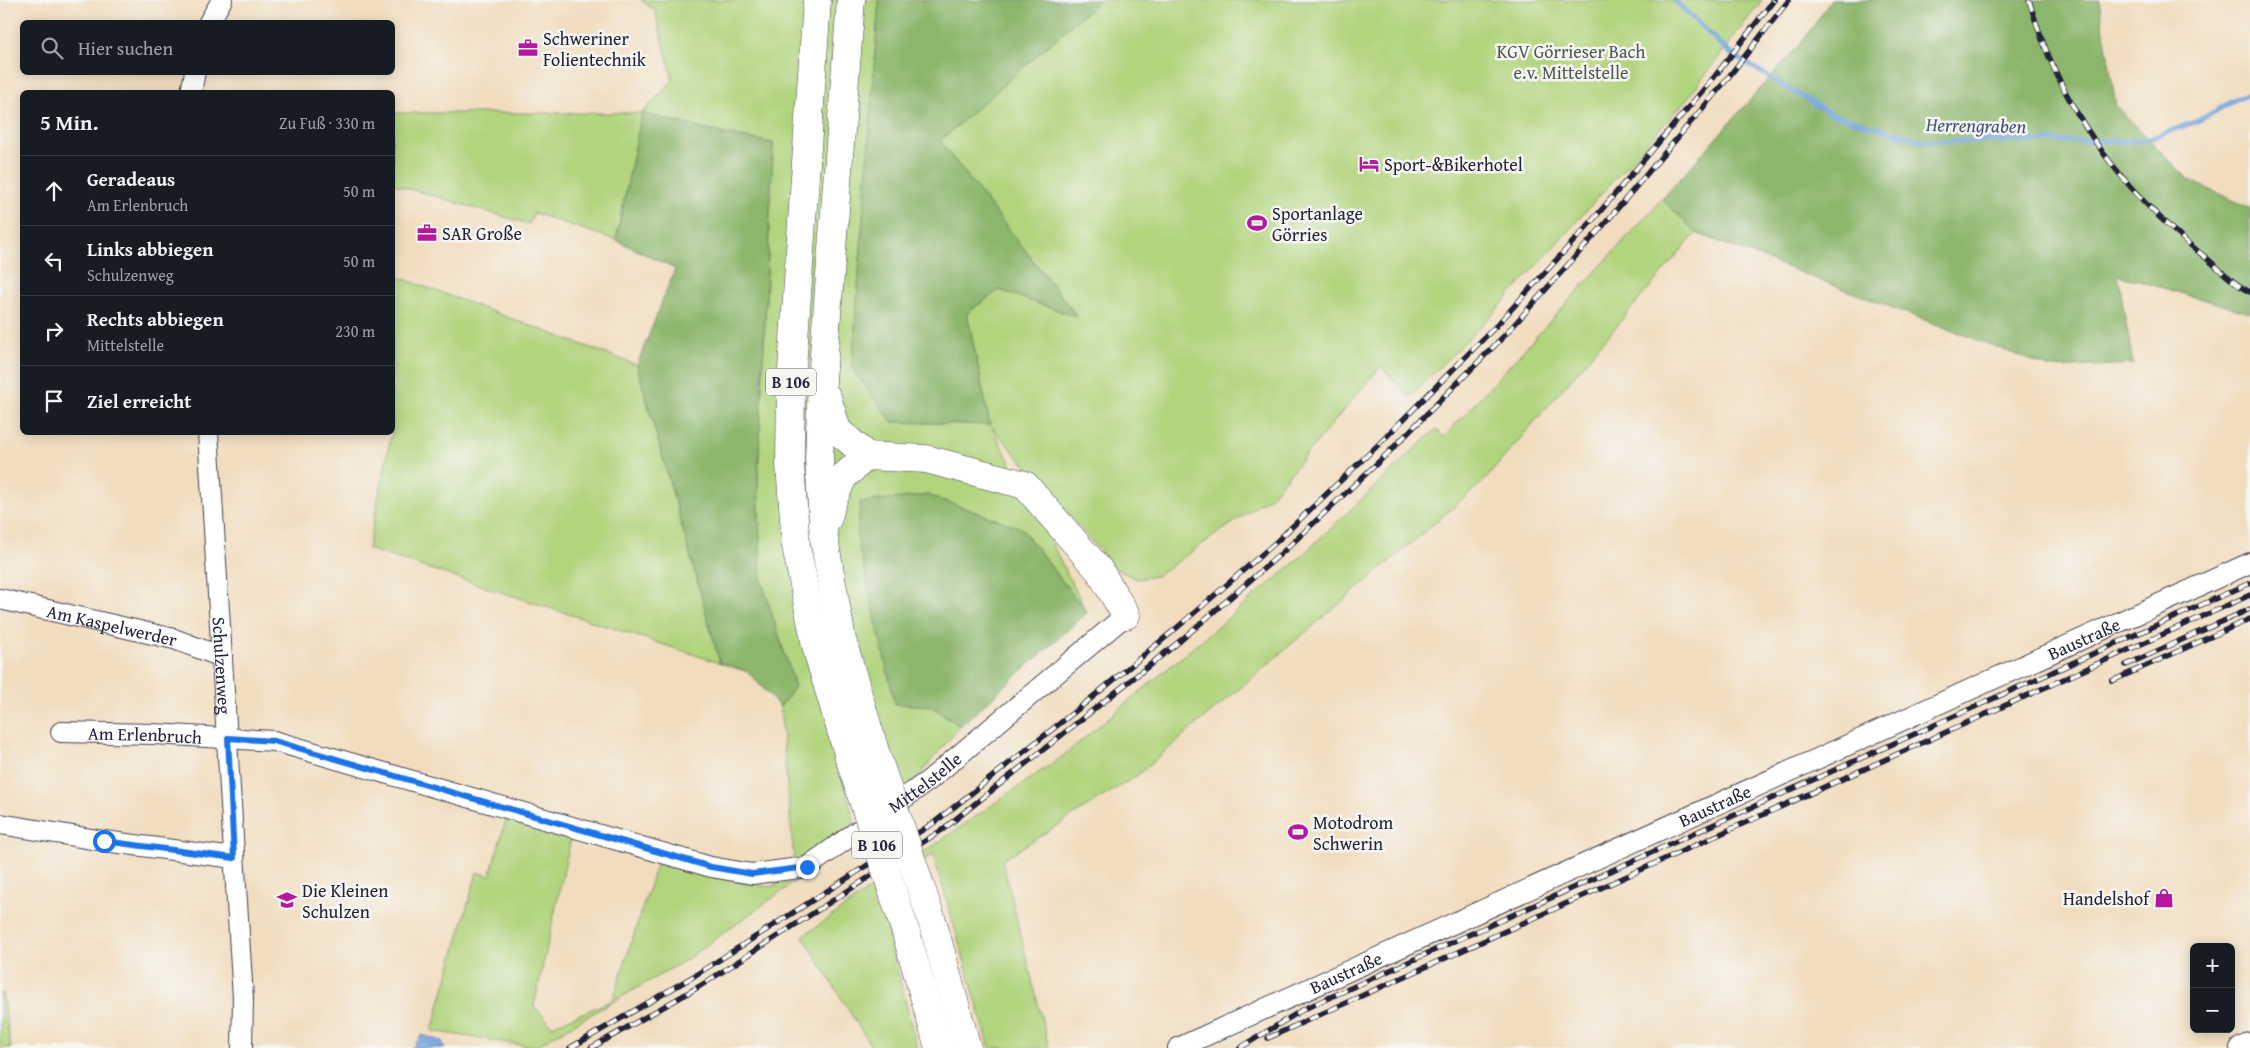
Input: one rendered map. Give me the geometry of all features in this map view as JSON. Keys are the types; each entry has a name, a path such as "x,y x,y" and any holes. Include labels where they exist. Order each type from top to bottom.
{"highway":[{"name":"B 106","path":"817,0 791,384 790,464 796,546 813,631 848,757 906,933 939,1048"},
{"name":"B 106","path":"851,0 822,380 819,459 824,539 842,640 874,748 934,924 967,1048"},
{"path":"822,380 837,430 867,456 926,459 1025,485 1099,570 1126,615"},
{"path":"824,539 832,502 843,477 867,456"}],"street":[{"path":"210,20 222,0"},
{"path":"191,90 194,75"},
{"name":"Schulzenweg","path":"208,435 243,999 242,1048"},
{"name":"Baustraße","path":"1178,1048 2250,563"},
{"name":"Am Kaspelwerder","path":"0,599 174,639 222,657"},
{"name":"Mittelstelle","path":"228,738 274,741 711,867 752,874 807,867 928,781 1126,615"},
{"name":"Am Erlenbruch","path":"62,732 228,738"},
{"path":"0,824 104,841 234,858"},
{"path":"2240,1048 2250,1043"}],"green space":[{"name":"KGV Görrieser Bach e.v. Mittelstelle","path":"641,0 879,0 852,369 990,425 967,313 999,290 1077,316 939,141 1099,0 1762,0 1686,100 1491,316 1409,397 1381,366 1271,496 1157,576 1137,579 1116,569 992,427 1087,613 1021,528 931,706 960,726 916,779 903,790 888,744 839,761 856,829 796,881 780,707 795,687 761,579 758,476 773,143 724,134 642,114 616,240 534,213 529,224 395,185 395,113 642,113 673,80 655,11"},
{"path":"879,0 1100,0 940,141 1077,317 999,290 967,313 990,425 892,422 852,369"},
{"path":"1831,0 2099,0 2116,106 2189,180 2250,208 2250,313 2118,275 2133,364 2051,368 1696,233 1662,199 1806,37"},
{"path":"642,113 724,134 773,143 758,476 761,579 795,687 780,707 748,672 720,663 637,365 675,269 616,240"},
{"path":"1662,199 1696,233 1483,482 1136,776 1002,860 1049,1048 990,1048 933,854 878,892 917,1048 872,1048 803,936 1063,756 1294,563 1436,429 1444,437"},
{"path":"395,276 637,365 720,663 368,549 391,435 395,435"},
{"path":"928,495 1021,528 1087,613 960,726 931,706 895,704 857,538 860,502"},
{"path":"506,819 571,838 534,1006 552,1026 613,1000 657,862 767,887 796,881 686,960 534,1047 432,1031 477,872 490,876"},
{"path":"0,993 2,993 11,1048 0,1048"}],"water":[{"path":"422,1035 442,1041 445,1048 412,1048"}],"waterway":[{"name":"Herrengraben","path":"1674,0 1731,54 1831,114 1924,141 2143,141 2200,120 2238,98 2250,95"}],"railway":[{"path":"570,1048 694,976 935,822 1172,632 1275,543 1377,446 1496,326 1592,221 1715,76 1774,0"},
{"path":"591,1048 700,986 942,830 1180,641 1284,551 1388,453 1504,336 1601,228 1723,84 1789,0"},
{"path":"2029,0 2057,76 2075,110 2119,174 2174,231 2232,281 2250,292"},
{"path":"1240,1048 1304,1009 2250,583"},
{"path":"1268,1038 2250,595"},
{"path":"2126,665 2250,609"},
{"path":"2112,681 2250,619"}],"place":[{"name":"Schweriner Folientechnik","path":"528,48"},
{"name":"Sport-&Bikerhotel","path":"1369,164"},
{"name":"Sportanlage Görries","path":"1257,223"},
{"name":"SAR Große","path":"427,233"},
{"name":"Motodrom Schwerin","path":"1298,832"},
{"name":"Handelshof","path":"2164,898"},
{"name":"Die Kleinen Schulzen","path":"287,900"}],"route":[{"path":"104,841 234,858 228,738 274,741 711,867 752,874 807,867"}]}
